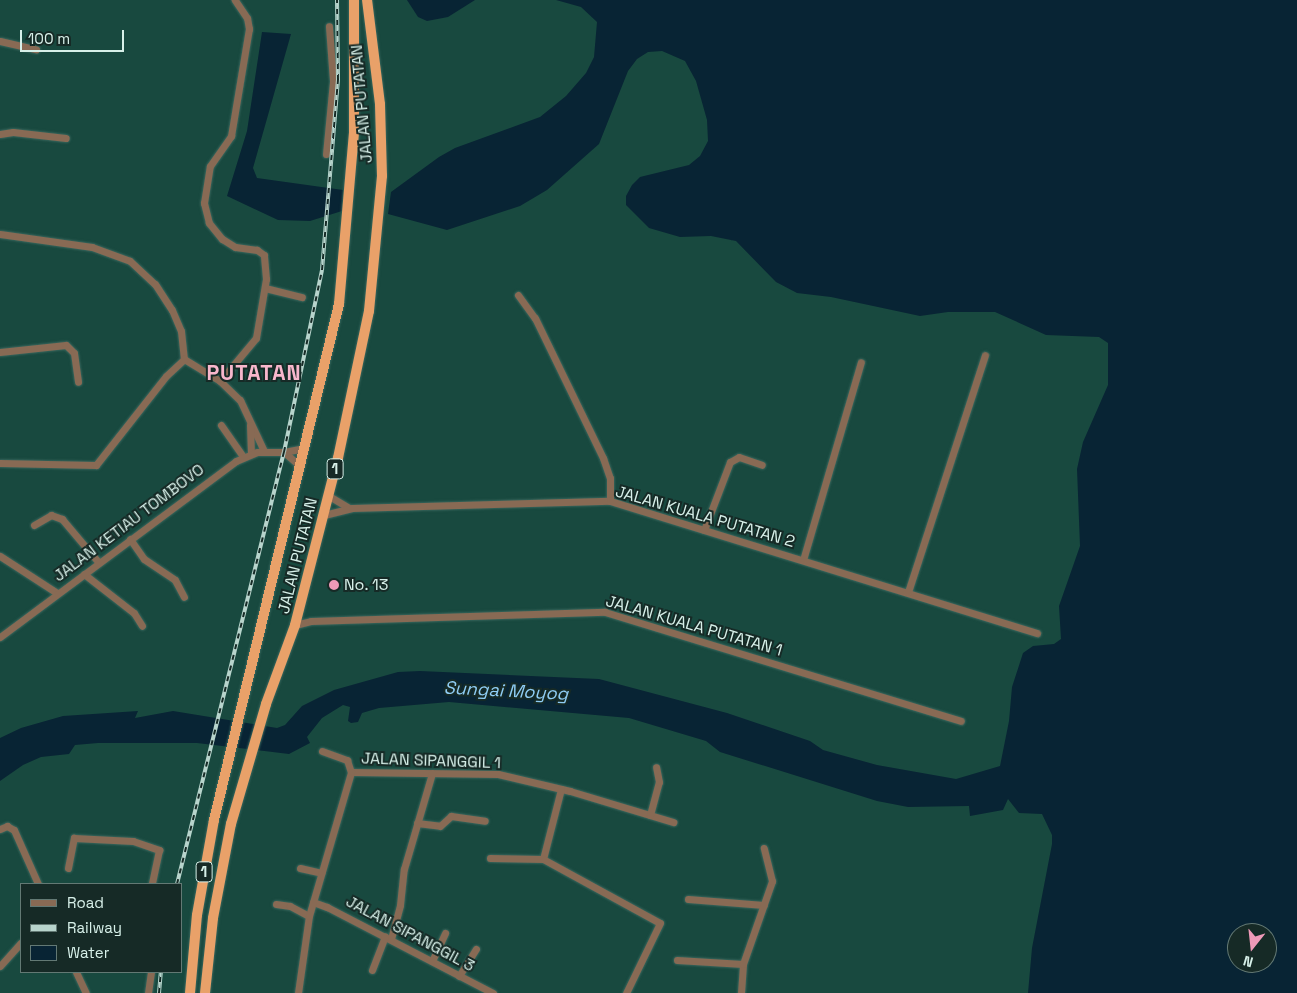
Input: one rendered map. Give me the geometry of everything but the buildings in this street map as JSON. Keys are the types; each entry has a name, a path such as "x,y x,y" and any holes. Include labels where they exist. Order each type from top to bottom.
{"highway":[{"name":"JALAN PUTATAN","path":"190,993 201,887 214,820 242,711 339,304 352,176 354,0"},
{"name":"JALAN PUTATAN","path":"205,993 217,891 249,760 266,704 295,625 329,496 369,310 382,176 380,104 367,0"}],"street":[{"path":"220,381 256,338 265,288 264,255 257,250 235,247 222,239 209,223 204,203 210,166 231,136 249,29 247,18 235,0"},
{"path":"326,154 333,81 329,26"},
{"path":"0,41 36,49"},
{"path":"0,134 13,132 66,138"},
{"path":"0,234 92,247 130,261 155,284 172,310 181,331 184,359"},
{"path":"265,288 302,297"},
{"path":"518,294 535,318 605,464 610,478 610,501"},
{"path":"0,352 66,346 74,353 78,382"},
{"path":"908,592 985,355"},
{"path":"184,359 220,381 240,400 264,452"},
{"path":"0,463 96,465 166,376 184,359"},
{"path":"803,560 861,362"},
{"path":"250,424 251,454"},
{"path":"221,425 243,457"},
{"name":"JALAN KETIAU TOMBOVO","path":"0,638 57,593 243,457 264,452 284,452 305,448"},
{"path":"284,452 300,466"},
{"path":"704,530 730,462 739,457 762,465"},
{"path":"329,496 349,508"},
{"name":"JALAN KUALA PUTATAN 2","path":"324,515 349,508 610,501 1037,632"},
{"path":"34,525 51,515 62,519 99,563"},
{"path":"130,539 144,559 175,580 184,597"},
{"path":"0,556 57,593"},
{"path":"84,574 134,613 142,626"},
{"path":"299,609 307,616 320,622"},
{"name":"JALAN KUALA PUTATAN 1","path":"295,625 320,622 605,612 961,721"},
{"path":"322,751 347,760 351,772"},
{"path":"650,815 659,782 656,767"},
{"name":"JALAN SIPANGGIL 1","path":"298,993 309,916 351,772 498,774 561,789 673,822"},
{"path":"372,970 388,938 400,905 404,869 432,773"},
{"path":"543,858 561,789"},
{"path":"418,823 440,826 451,816 485,820"},
{"path":"0,829 7,826 14,830 38,883"},
{"path":"68,868 74,838 134,841 159,850 152,883"},
{"path":"741,993 743,964 772,881 764,848"},
{"path":"490,858 543,858 660,923 626,993"},
{"path":"300,868 320,873"},
{"path":"688,899 764,905"},
{"name":"JALAN SIPANGGIL 3","path":"313,902 388,938 493,993"},
{"path":"276,904 290,906 309,916"},
{"path":"432,961 445,933"},
{"path":"0,966 20,944"},
{"path":"458,976 476,949"},
{"path":"677,960 743,964"},
{"path":"76,973 86,993"},
{"path":"148,993 151,973"}],"water":[{"path":"407,0 475,0 448,17 427,21 418,17"},
{"name":"Sungai Moyog","path":"556,0 1297,0 1297,993 1028,993 1032,948 1052,844 1052,835 1042,814 1019,813 1008,799 1003,810 970,816 969,806 908,807 877,801 720,752 706,741 629,718 449,702 379,708 362,713 358,722 351,723 348,721 350,707 343,705 322,718 307,737 310,743 289,754 197,743 98,743 75,745 69,754 41,757 23,765 0,781 0,738 21,728 63,716 138,711 135,718 173,711 277,728 285,725 302,706 334,690 398,672 420,671 599,679 727,713 810,741 823,750 877,765 956,779 1000,766 1009,721 1012,687 1023,653 1033,646 1054,644 1061,639 1059,606 1080,546 1077,469 1083,442 1108,385 1108,343 1099,337 1046,335 995,312 948,312 920,316 831,297 797,293 776,282 736,241 711,236 680,237 649,228 626,205 626,196 632,185 640,177 689,165 700,156 708,141 707,120 696,81 685,61 662,51 648,52 637,59 628,71 599,144 547,190 520,206 447,230 388,214 391,192 439,157 455,148 540,117 566,96 586,73 594,57 597,22 581,7"},
{"path":"262,32 291,34 253,168 257,178 343,190 342,211 310,221 278,220 227,196 247,131"}],"railway":[{"path":"177,883 284,452 322,270 338,80 337,0"},
{"path":"159,993 161,973"}],"place":[{"name":"No. 13","path":"334,585"}],"district":[{"name":"PUTATAN","path":"254,373"}]}
